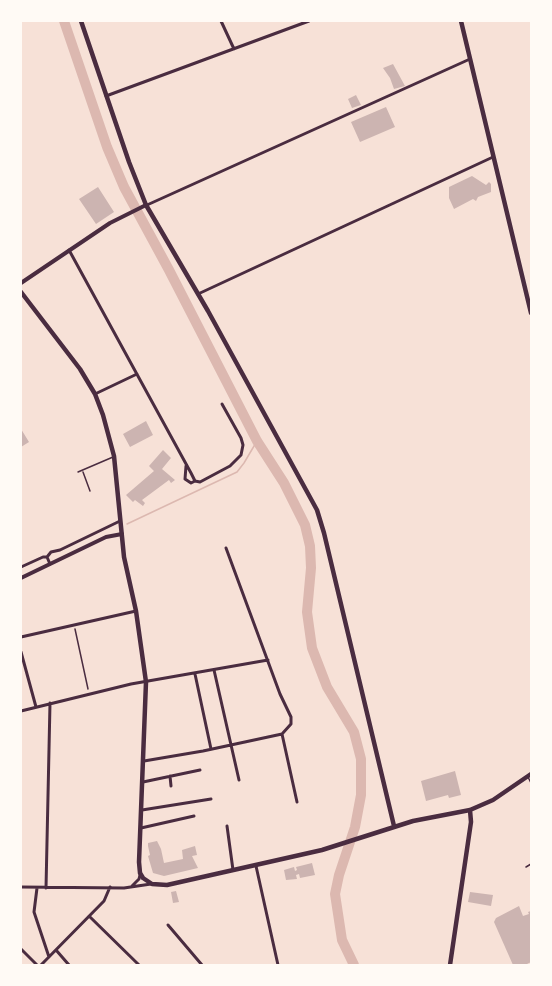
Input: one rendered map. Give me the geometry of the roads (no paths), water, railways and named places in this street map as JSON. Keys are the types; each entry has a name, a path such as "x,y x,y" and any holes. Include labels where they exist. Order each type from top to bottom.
{"main road":[{"path":"81,21 144,206 198,294 317,510 394,826"},
{"path":"461,21 531,310"},
{"path":"21,292 80,369 95,394 114,456 124,557 136,611 146,682 138,862 140,873 152,884 167,885 337,846 394,826 470,810 493,800 529,775"},
{"path":"451,965 471,822 470,810"}],"street":[{"path":"220,21 234,49"},
{"path":"106,96 309,21"},
{"path":"21,283 110,223 144,206 470,59"},
{"path":"198,294 494,156"},
{"path":"69,250 195,481"},
{"path":"95,394 137,374"},
{"path":"186,466 185,479 188,482 200,482 230,466 241,455 243,445 241,438 222,404"},
{"path":"47,557 49,553 60,550 121,520"},
{"path":"21,578 106,537 122,534"},
{"path":"144,760 282,734 289,728 292,721 226,548"},
{"path":"21,567 40,557 47,557"},
{"path":"47,557 50,564"},
{"path":"21,637 136,611"},
{"path":"21,652 36,707"},
{"path":"21,711 89,693 268,660"},
{"path":"214,670 239,780"},
{"path":"195,674 211,749"},
{"path":"46,888 50,703"},
{"path":"282,734 297,802"},
{"path":"143,782 200,770"},
{"path":"170,776 171,786"},
{"path":"142,810 211,799"},
{"path":"141,828 194,816"},
{"path":"227,826 233,870"},
{"path":"256,866 278,965"},
{"path":"132,886 139,879 140,873"},
{"path":"21,887 110,887 152,884"},
{"path":"21,949 39,965 104,901 110,887"},
{"path":"36,888 34,912 49,957"},
{"path":"88,916 139,965"},
{"path":"168,925 202,965"},
{"path":"56,950 69,965"}],"lane":[{"path":"78,472 114,456"},
{"path":"83,471 90,491"},
{"path":"529,775 531,783"},
{"path":"526,867 531,864"}],"waterway":[{"path":"64,21 107,147 124,187 257,441 284,483 305,525 310,546 311,568 307,612 312,648 327,687 354,732 361,759 361,795 355,827 335,894 342,940 354,965"},
{"path":"127,524 237,472 257,441"}]}
